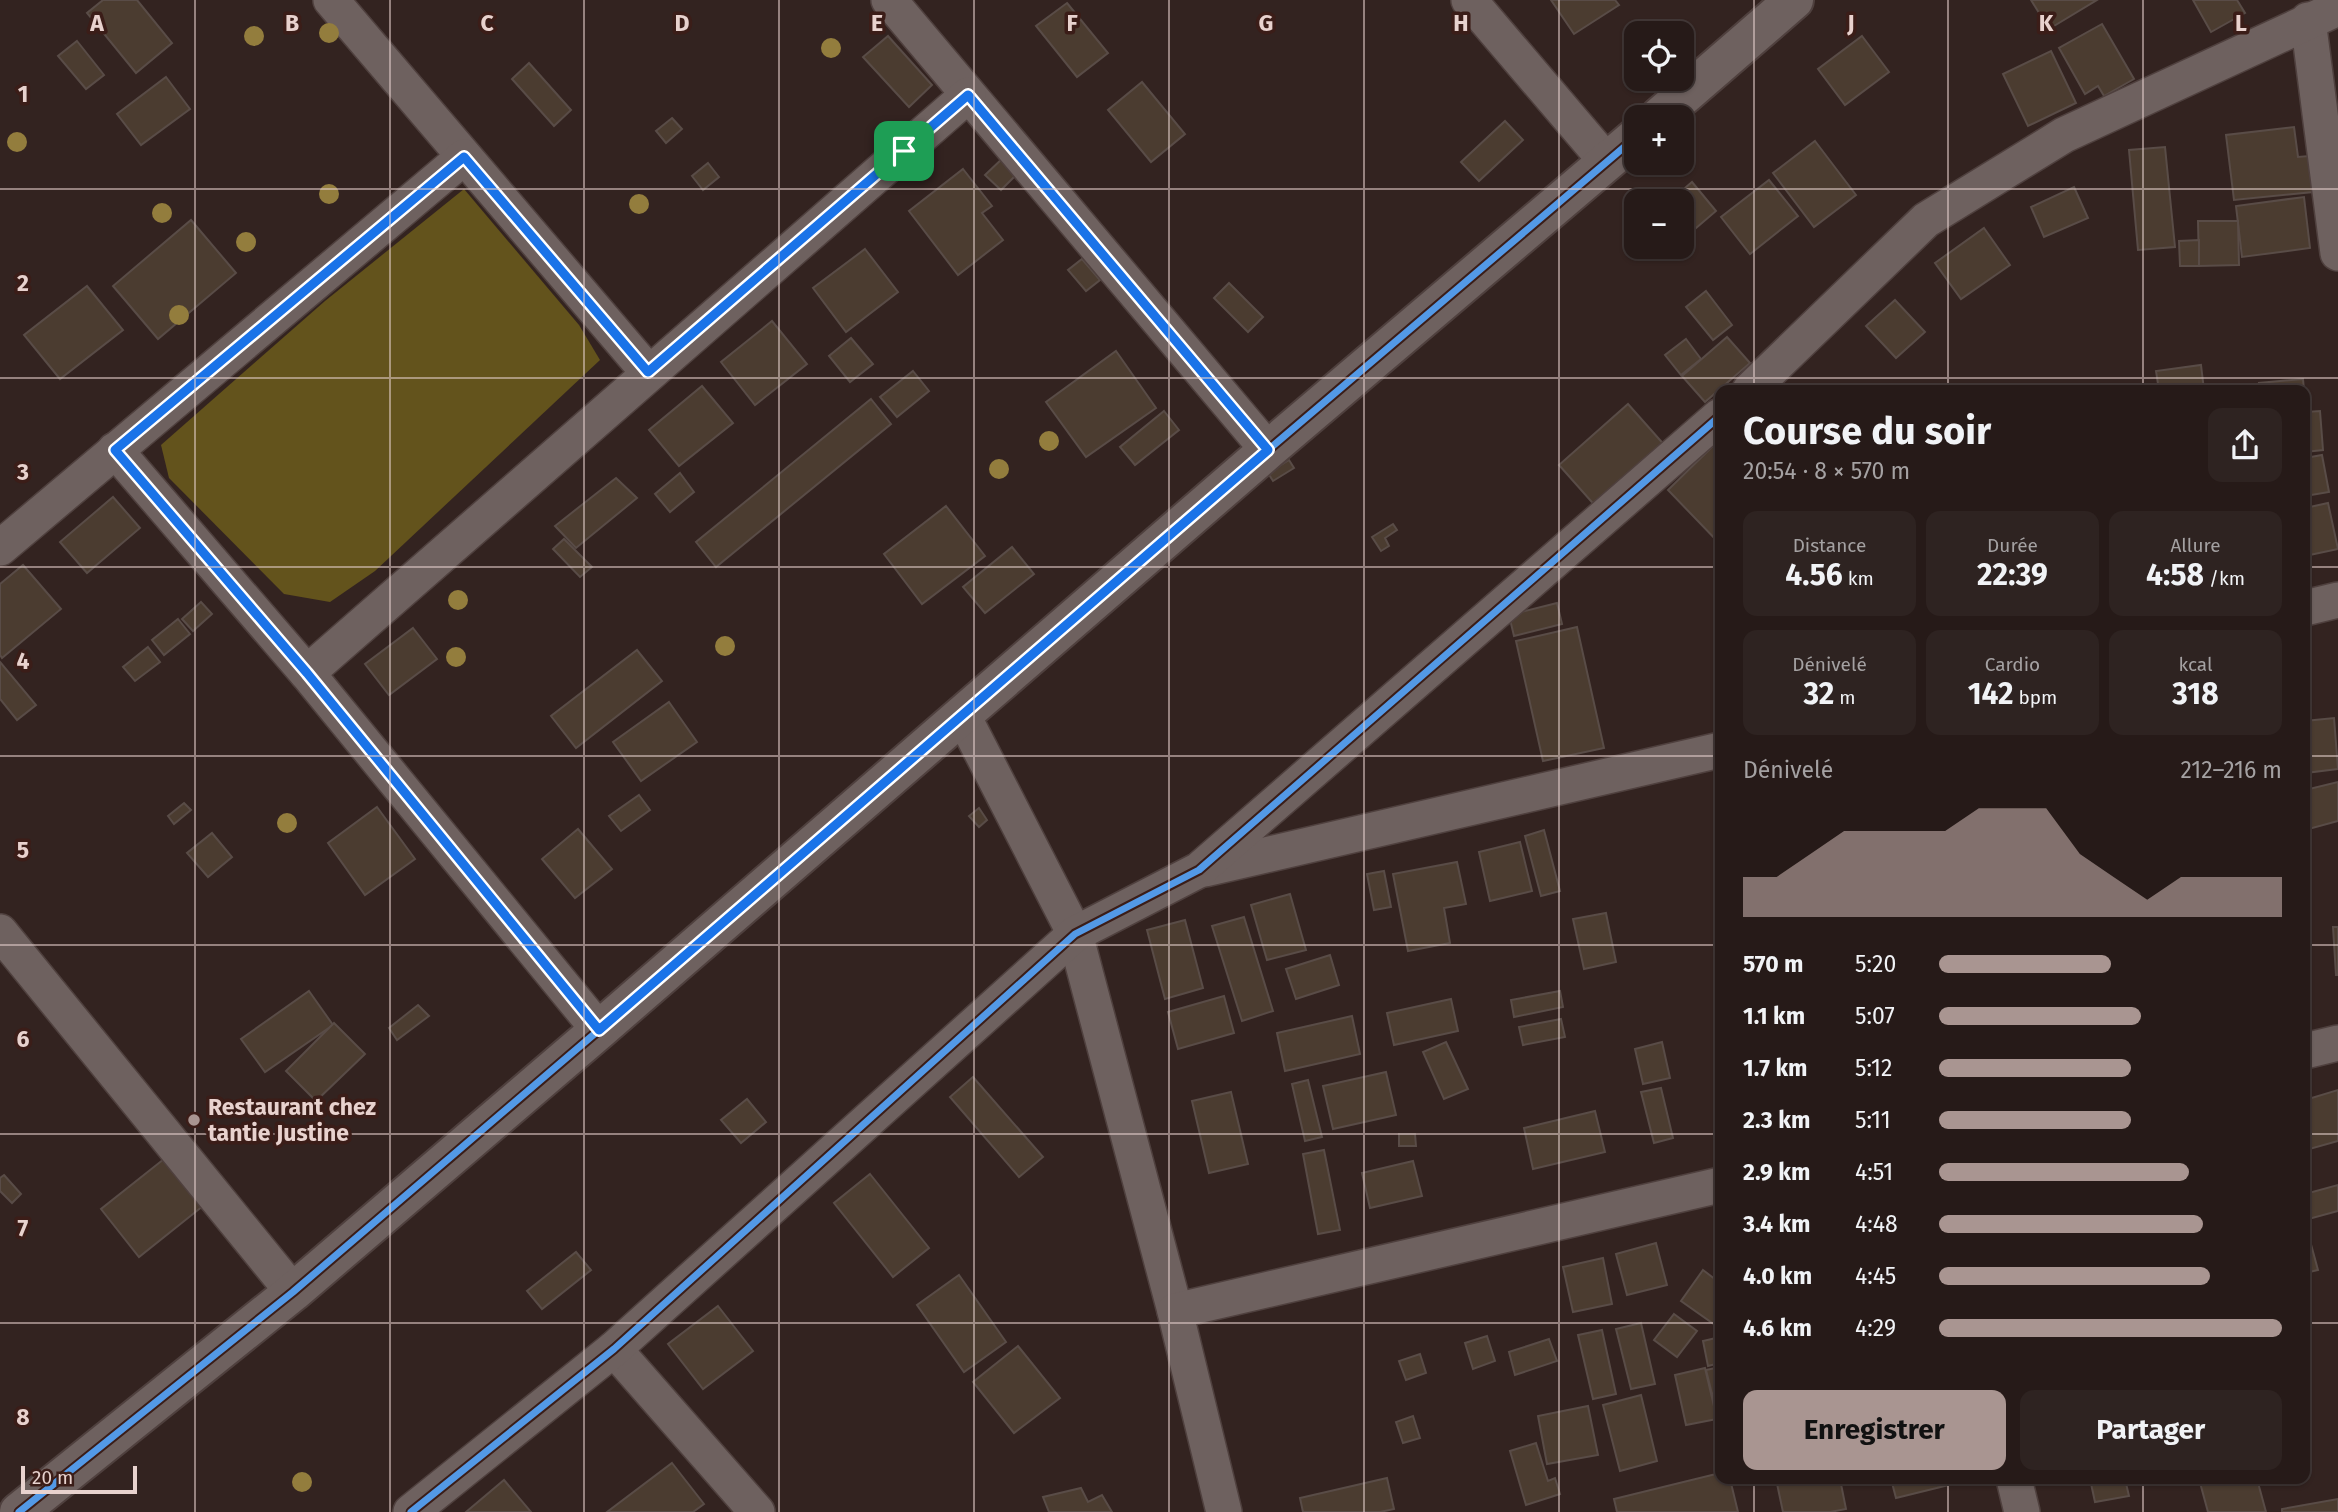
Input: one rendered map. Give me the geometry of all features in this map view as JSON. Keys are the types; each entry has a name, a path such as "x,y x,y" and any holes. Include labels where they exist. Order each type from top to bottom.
{"street":[{"path":"331,0 648,372"},
{"path":"889,0 1268,450"},
{"path":"1469,0 1607,162"},
{"path":"1673,105 1794,0"},
{"path":"1771,383 1926,220 2064,135 2323,14 2338,253"},
{"path":"307,673 648,372 968,95"},
{"path":"19,1512 293,1292 1268,450 1624,147"},
{"path":"0,548 464,157"},
{"path":"411,1512 614,1349 1075,934 1199,870 1715,420"},
{"path":"115,450 307,673 599,1030"},
{"path":"2310,607 2338,600"},
{"path":"962,714 1075,934 1175,1311 1224,1512"},
{"path":"1199,870 1715,751"},
{"path":"0,932 293,1292"},
{"path":"2310,1050 2338,1043"},
{"path":"1175,1311 1715,1186"},
{"path":"614,1349 757,1512"},
{"path":"2015,1484 2022,1512"}],"shaded area":[{"path":"464,189 579,325 600,360 375,571 330,602 284,594 169,478 161,445 325,301"}],"building":[{"path":"103,0 137,0 172,43 136,73 87,13"},
{"path":"1551,0 1615,0 1619,5 1574,34"},
{"path":"2031,0 2097,0 2049,29"},
{"path":"2193,0 2237,0 2245,13 2211,32"},
{"path":"1067,3 1108,53 1077,77 1036,26"},
{"path":"2102,24 2134,79 2104,96 2098,86 2085,94 2059,48"},
{"path":"888,36 932,85 909,107 863,57"},
{"path":"1862,36 1889,72 1845,105 1818,69"},
{"path":"77,41 104,75 86,89 58,56"},
{"path":"2051,51 2076,103 2028,126 2003,74"},
{"path":"529,63 571,110 554,126 512,79"},
{"path":"166,77 190,109 141,145 117,114"},
{"path":"1142,82 1185,134 1151,162 1108,110"},
{"path":"672,118 682,129 666,143 656,131"},
{"path":"1505,121 1523,140 1479,181 1461,162"},
{"path":"2294,127 2298,157 2309,156 2313,192 2234,200 2226,135"},
{"path":"1815,141 1856,195 1814,227 1773,173"},
{"path":"2165,147 2175,247 2138,250 2129,150"},
{"path":"1004,157 1019,172 1001,190 985,175"},
{"path":"708,163 719,177 703,190 692,176"},
{"path":"963,169 992,206 982,213 1003,240 958,275 909,211"},
{"path":"1769,180 1798,216 1750,254 1721,217"},
{"path":"1692,182 1716,211 1694,230 1694,189 1684,189"},
{"path":"2074,187 2088,218 2044,237 2031,207"},
{"path":"2304,197 2310,248 2242,257 2236,206"},
{"path":"191,220 236,273 158,339 113,286"},
{"path":"2198,221 2238,221 2239,265 2199,266"},
{"path":"1984,228 2010,265 1961,299 1935,263"},
{"path":"2199,240 2199,266 2180,266 2179,241"},
{"path":"865,249 898,292 846,332 813,288"},
{"path":"1082,259 1100,280 1086,291 1068,270"},
{"path":"1229,283 1263,317 1248,332 1214,298"},
{"path":"87,286 123,330 60,379 24,335"},
{"path":"1706,291 1732,325 1713,340 1686,307"},
{"path":"1895,300 1925,332 1896,358 1866,326"},
{"path":"772,321 807,364 755,405 721,362"},
{"path":"1727,337 1750,363 1725,385 1715,385 1715,393 1705,402 1682,376"},
{"path":"851,338 873,364 850,382 829,356"},
{"path":"1686,339 1701,359 1681,375 1665,355"},
{"path":"1116,351 1156,408 1086,457 1046,402"},
{"path":"2201,365 2203,385 2158,385 2156,371"},
{"path":"913,371 929,391 897,417 880,397"},
{"path":"2303,379 2304,385 2259,385"},
{"path":"702,386 733,423 679,466 649,430"},
{"path":"871,399 891,424 716,567 696,542"},
{"path":"1628,404 1667,448 1598,509 1559,465"},
{"path":"1164,411 1179,430 1135,465 1120,447"},
{"path":"2320,411 2323,450 2310,451 2310,412"},
{"path":"1715,444 1715,539 1668,490"},
{"path":"2322,455 2329,492 2310,495 2310,457"},
{"path":"1289,460 1294,468 1273,481 1268,473"},
{"path":"680,473 694,492 670,512 655,494"},
{"path":"616,478 637,498 576,548 555,526"},
{"path":"113,497 140,528 87,573 60,542"},
{"path":"2328,503 2338,549 2310,555 2310,507"},
{"path":"946,506 985,556 922,604 884,554"},
{"path":"1393,524 1397,530 1385,538 1389,546 1381,551 1372,537"},
{"path":"564,539 592,567 580,577 553,549"},
{"path":"1012,547 1034,574 985,613 963,587"},
{"path":"23,565 61,609 2,658 0,584"},
{"path":"201,602 212,614 193,631 182,619"},
{"path":"1557,603 1562,624 1514,636 1509,615"},
{"path":"178,619 190,634 164,655 152,640"},
{"path":"1577,627 1604,748 1543,761 1516,641"},
{"path":"413,628 437,659 389,695 365,664"},
{"path":"148,647 160,662 135,681 123,667"},
{"path":"637,650 662,681 576,748 551,716"},
{"path":"0,662 36,705 17,720 0,699"},
{"path":"669,702 697,742 641,781 613,742"},
{"path":"2334,718 2338,769 2310,772 2310,720"},
{"path":"2338,782 2338,821 2310,829 2310,789"},
{"path":"639,795 650,810 621,831 609,816"},
{"path":"184,803 191,810 174,824 168,816"},
{"path":"377,807 415,859 365,895 328,843"},
{"path":"979,808 987,820 979,827 969,816"},
{"path":"578,829 612,869 575,898 542,859"},
{"path":"1544,830 1560,891 1541,896 1525,836"},
{"path":"212,833 232,857 208,877 187,853"},
{"path":"1520,842 1532,891 1490,901 1479,852"},
{"path":"1457,862 1466,904 1444,908 1450,943 1408,951 1393,874"},
{"path":"1384,871 1391,907 1374,910 1367,874"},
{"path":"1290,894 1306,950 1267,960 1251,905"},
{"path":"1606,913 1616,962 1584,969 1573,919"},
{"path":"1244,917 1273,1011 1242,1021 1212,926"},
{"path":"1185,920 1203,988 1165,999 1147,930"},
{"path":"2333,927 2338,927 2338,975 2336,975"},
{"path":"1330,955 1339,985 1296,999 1286,969"},
{"path":"309,991 333,1025 265,1072 241,1039"},
{"path":"1560,991 1563,1007 1514,1017 1511,1000"},
{"path":"1224,996 1234,1033 1178,1049 1168,1012"},
{"path":"1451,999 1458,1031 1394,1045 1387,1013"},
{"path":"418,1005 429,1016 397,1040 389,1028"},
{"path":"1352,1016 1360,1054 1285,1071 1277,1033"},
{"path":"1561,1019 1565,1037 1523,1045 1519,1027"},
{"path":"334,1023 365,1054 316,1101 286,1071"},
{"path":"1446,1042 1468,1089 1444,1099 1423,1052"},
{"path":"1662,1042 1670,1078 1643,1084 1635,1049"},
{"path":"1386,1072 1396,1115 1333,1129 1323,1086"},
{"path":"973,1077 1043,1157 1019,1177 950,1097"},
{"path":"1308,1080 1322,1137 1305,1141 1292,1084"},
{"path":"1661,1088 1673,1138 1654,1143 1641,1092"},
{"path":"2338,1090 2338,1141 2310,1149 2310,1098"},
{"path":"1231,1092 1248,1164 1209,1173 1192,1101"},
{"path":"747,1099 766,1122 741,1143 721,1120"},
{"path":"1595,1111 1605,1152 1533,1169 1524,1128"},
{"path":"1399,1134 1415,1134 1416,1146 1399,1146"},
{"path":"1324,1150 1340,1230 1318,1234 1303,1154"},
{"path":"169,1155 213,1198 139,1257 101,1209"},
{"path":"1413,1161 1422,1196 1370,1208 1362,1173"},
{"path":"870,1174 929,1248 893,1277 834,1203"},
{"path":"4,1175 21,1194 12,1203 0,1191 0,1178"},
{"path":"2338,1185 2338,1211 2310,1219 2310,1193"},
{"path":"2310,1241 2318,1270 2310,1272"},
{"path":"1656,1243 1667,1285 1627,1295 1616,1254"},
{"path":"576,1252 591,1270 542,1309 527,1291"},
{"path":"1603,1258 1612,1304 1573,1312 1563,1267"},
{"path":"1703,1270 1715,1279 1715,1325 1681,1301"},
{"path":"959,1275 1006,1342 964,1372 917,1305"},
{"path":"718,1306 753,1351 703,1389 668,1344"},
{"path":"1674,1314 1697,1331 1677,1357 1654,1340"},
{"path":"1641,1323 1655,1384 1631,1389 1616,1329"},
{"path":"1602,1330 1616,1394 1593,1399 1578,1335"},
{"path":"1487,1336 1495,1361 1473,1369 1465,1343"},
{"path":"1715,1338 1715,1364 1708,1366 1703,1341"},
{"path":"1549,1339 1557,1361 1515,1375 1509,1352"},
{"path":"1018,1346 1060,1398 1014,1433 973,1382"},
{"path":"1420,1354 1426,1373 1406,1380 1399,1361"},
{"path":"1705,1368 1715,1419 1686,1425 1675,1375"},
{"path":"1715,1368 1715,1393 1712,1394 1706,1370"},
{"path":"1641,1395 1657,1461 1620,1471 1603,1405"},
{"path":"1588,1406 1598,1455 1547,1464 1538,1416"},
{"path":"1413,1416 1420,1438 1403,1443 1396,1422"},
{"path":"1536,1443 1548,1481 1555,1478 1560,1494 1526,1505 1510,1451"},
{"path":"672,1463 704,1504 693,1512 607,1512"},
{"path":"1715,1474 1715,1484 1731,1484 1738,1512 1617,1512 1614,1499"},
{"path":"1387,1478 1394,1509 1380,1512 1303,1512 1300,1498"},
{"path":"504,1480 531,1512 466,1512"},
{"path":"1777,1484 1841,1484 1846,1509 1830,1512 1783,1512"},
{"path":"1892,1484 1953,1484 1896,1498"},
{"path":"2091,1484 2126,1484 2129,1496 2095,1502"},
{"path":"2200,1484 2258,1484 2266,1512 2208,1512"},
{"path":"1081,1488 1088,1502 1102,1495 1112,1512 1049,1512 1043,1497"},
{"path":"2338,1499 2338,1512 2282,1512 2282,1509"}],"cycle path":[{"path":"19,1512 293,1292 1268,450 1624,147"},
{"path":"411,1512 614,1349 1075,934 1199,870 1715,420"}],"place":[{"name":"Restaurant chez tantie Justine","path":"194,1120"}],"route":[{"path":"968,95 1268,450 599,1030 307,673 115,450 464,157 648,372 904,151 968,95"}]}
